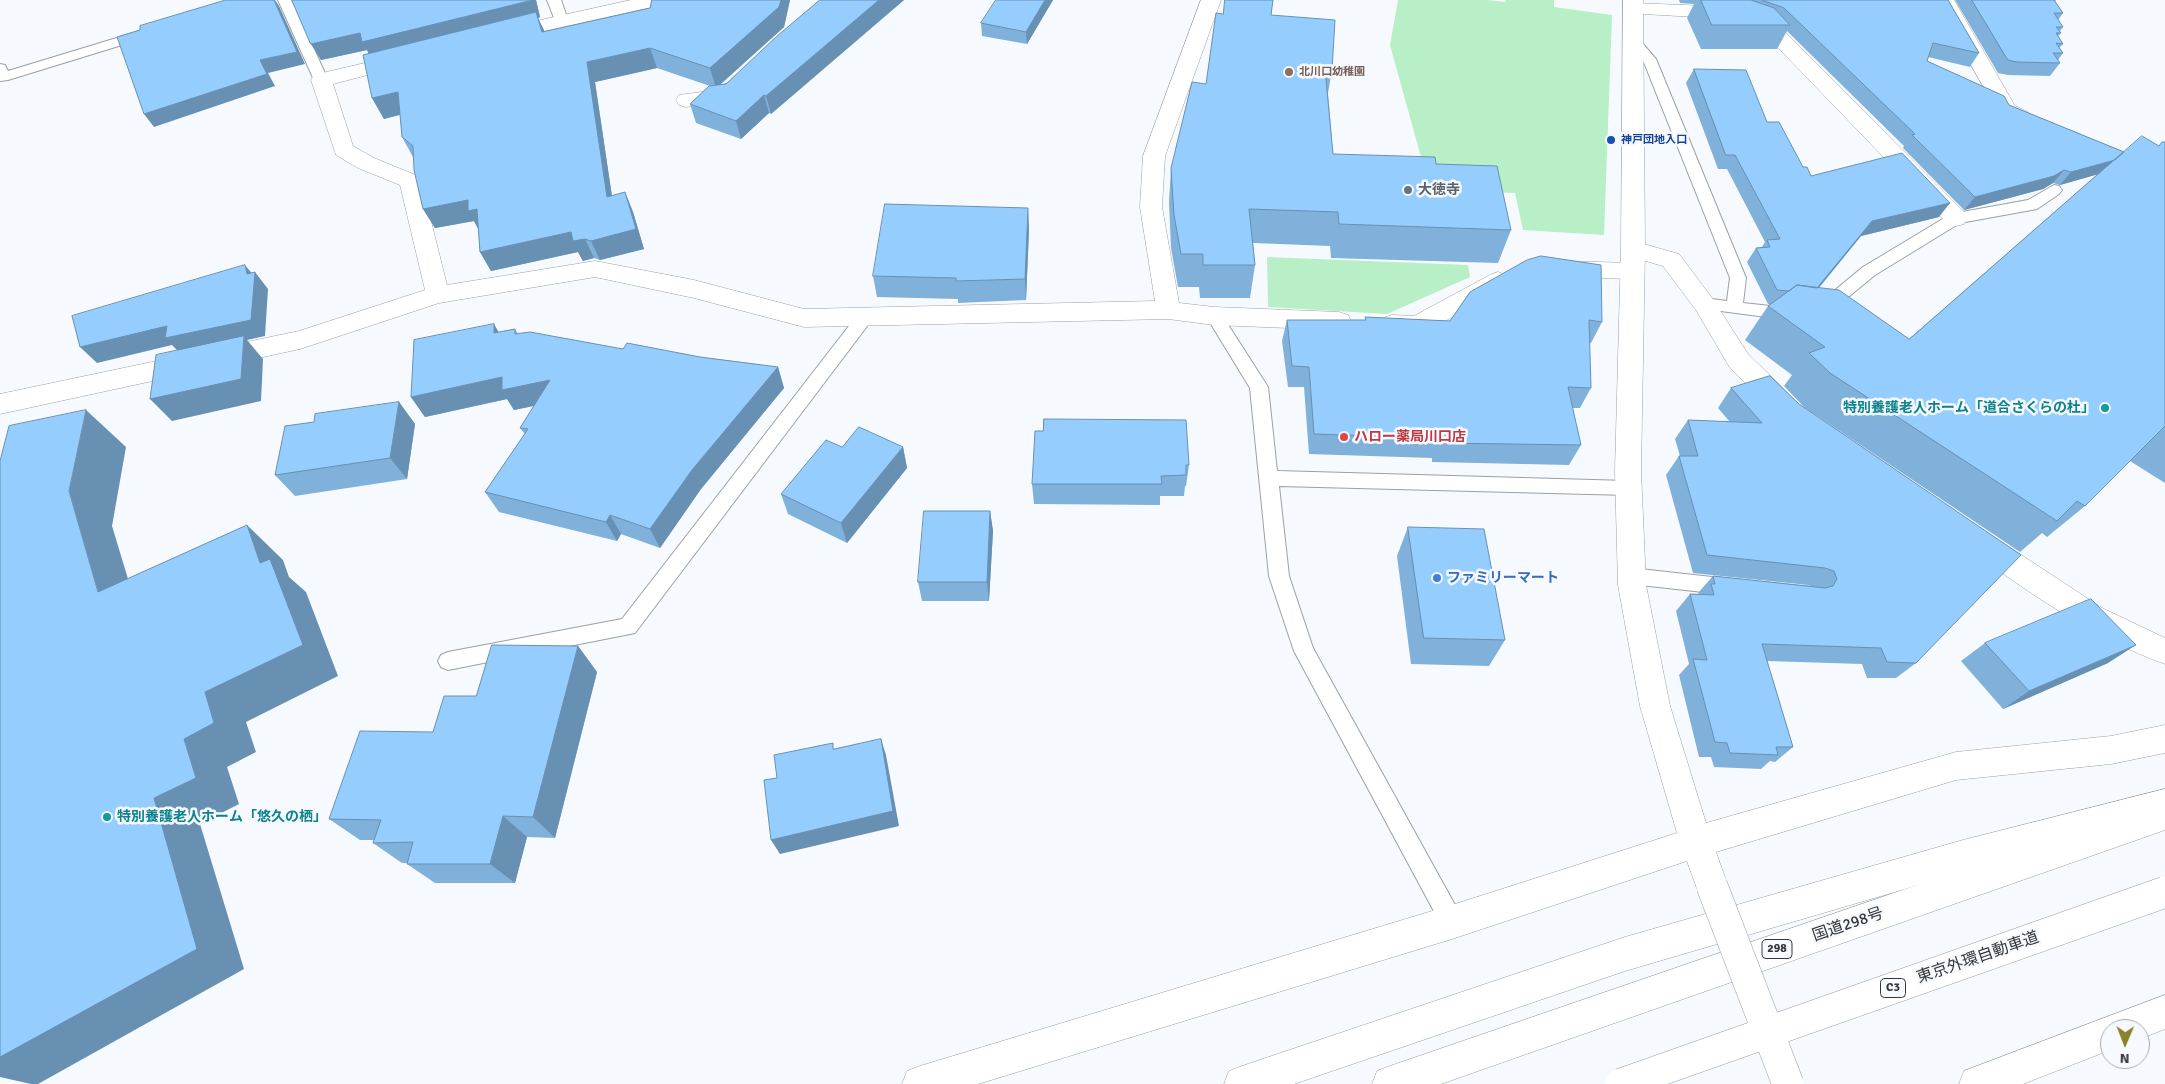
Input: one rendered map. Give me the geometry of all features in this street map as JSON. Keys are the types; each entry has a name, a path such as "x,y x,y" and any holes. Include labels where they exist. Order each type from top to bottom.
{"main road":[{"path":"484,40 561,20 657,0"},
{"path":"1168,310 1151,207 1154,156 1211,0"},
{"path":"1944,0 2007,111 2043,126"},
{"path":"1788,1084 1696,842 1655,706 1632,576 1628,488 1633,260 1633,4 1734,13 1769,27 1956,218"},
{"path":"417,56 321,80 344,150 366,163 410,181 438,296"},
{"path":"686,100 723,96 744,77"},
{"path":"0,404 300,340 438,296 595,269 694,289 804,318 1168,310 1214,316 1418,325 1528,270 1633,260 1671,260 1704,304 1739,361 1794,415 1802,420"},
{"path":"1964,531 2078,609 2150,646 2165,651"},
{"path":"920,1084 1452,922 1696,842 1956,766 2034,756 2110,750 2165,739"},
{"path":"1242,1084 1626,954 1963,856 2165,804"},
{"name":"国道298号","path":"1390,1084 2165,815"},
{"name":"東京外環自動車道","path":"1621,1084 2165,892"},
{"path":"2147,1019 2165,1012"},
{"path":"1977,1084 2100,1037"}],"lane":[{"path":"285,0 321,80"},
{"path":"554,0 561,20"},
{"path":"0,68 3,77 152,32"},
{"path":"1632,40 1650,59 1738,278 1734,308"},
{"path":"1704,304 1808,316 1869,272 1956,218 2032,205 2054,190"},
{"path":"1214,316 1259,387 1279,576 1304,651 1452,922"},
{"path":"448,661 628,627 865,317"},
{"path":"1269,478 1628,488"},
{"path":"1632,576 1749,589"}],"green space":[{"path":"1398,0 1488,0 1505,2 1506,0 1554,0 1554,7 1612,15 1604,235 1523,230 1515,193 1456,191 1424,168 1390,45"},
{"path":"1267,257 1468,265 1470,277 1387,314 1268,307"}],"building":[{"path":"226,0 274,0 297,52 260,60 267,74 144,114 117,37 140,30 140,26"},
{"path":"292,0 533,0 362,42 360,33 311,44"},
{"path":"652,0 781,0 779,7 710,68 650,48 587,62 607,197 625,192 636,229 591,241 585,239 573,241 571,232 480,252 477,209 468,211 468,200 423,209 414,170 413,146 402,137 398,92 372,98 363,55 536,12 542,32 650,8"},
{"path":"820,0 879,0 766,96 764,95 736,121 690,104 709,86 726,84 776,37"},
{"path":"996,0 1045,0 1026,32 981,23"},
{"path":"1225,0 1273,0 1271,15 1335,20 1332,70 1325,69 1333,154 1435,157 1436,164 1497,166 1511,230 1339,224 1338,212 1249,209 1255,265 1203,265 1203,254 1181,254 1174,215 1171,168 1192,82 1206,84 1216,13 1223,14"},
{"path":"1701,0 1751,0 1774,8 1790,25 1712,25"},
{"path":"1762,0 1948,0 1979,53 1933,43 1927,61 2004,96 2009,105 2124,152 2115,160 2071,172 2064,170 2054,176 1975,197 1912,135 1915,134 1784,8"},
{"path":"1972,0 2054,0 2063,13 2054,13 2063,27 2056,27 2061,33 2056,33 2063,44 2056,43 2063,53 2053,53 2060,63 2008,60"},
{"path":"1694,69 1746,70 1767,122 1779,122 1803,167 1807,167 1811,176 1902,153 1950,203 1872,221 1817,288 1797,285 1789,291 1777,290 1756,248 1770,247 1767,240 1780,239 1735,155 1726,155"},
{"path":"2142,136 2159,146 2162,142 2165,142 2165,426 2085,506 2077,501 2057,521 1830,373 1809,353 1825,347 1768,306 1797,285 1839,290 1909,339"},
{"path":"885,204 1028,208 1025,279 956,281 956,278 873,276"},
{"path":"1541,256 1601,265 1602,322 1589,320 1591,388 1568,387 1581,445 1441,443 1440,438 1314,434 1309,367 1292,366 1287,320 1366,320 1365,317 1450,321 1470,292 1527,260"},
{"path":"245,265 247,274 255,272 251,320 165,338 167,326 80,347 72,316"},
{"path":"494,324 494,333 515,329 515,334 530,332 623,349 627,343 700,357 778,367 692,470 650,529 610,515 606,522 485,492 528,429 520,428 550,380 502,390 502,377 411,397 414,340"},
{"path":"244,336 241,379 150,399 156,355"},
{"path":"1770,376 1799,404 2021,555 1916,663 1887,662 1881,648 1762,644 1793,747 1776,747 1778,755 1730,753 1727,743 1715,742 1693,659 1707,660 1690,594 1714,595 1711,584 1715,584 1713,576 1825,588 1833,586 1837,579 1834,571 1825,568 1707,555 1679,456 1698,456 1688,420 1762,423 1731,388"},
{"path":"399,402 390,458 275,475 285,426 314,422 315,414"},
{"name":"特別養護老人ホーム「悠久の栖」","path":"86,410 69,491 98,592 247,525 260,563 270,559 303,645 205,692 214,723 184,739 196,778 154,798 197,949 0,1057 0,461 9,426"},
{"path":"1044,419 1186,420 1189,465 1186,465 1186,475 1161,476 1162,484 1032,484 1035,431 1043,431"},
{"path":"859,427 903,447 841,523 781,494 826,440 842,447"},
{"path":"924,511 990,511 987,582 918,582"},
{"path":"1408,527 1484,529 1505,640 1424,638"},
{"path":"2091,599 2136,645 2029,691 1985,643"},
{"path":"492,645 578,646 533,817 503,816 490,864 407,864 413,842 373,843 381,820 329,819 360,731 433,732 444,696 476,696"},
{"path":"881,739 893,811 771,840 764,780 777,778 774,755 833,743 833,749"}],"place":[{"name":"北川口幼稚園","path":"1289,72"},
{"name":"神戸団地入口","path":"1611,140"},
{"name":"大徳寺","path":"1408,190"},
{"name":"特別養護老人ホーム「道合さくらの杜」","path":"2105,408"},
{"name":"ハロー薬局川口店","path":"1344,437"},
{"name":"ファミリーマート","path":"1437,578"},
{"name":"特別養護老人ホーム「悠久の栖」","path":"107,817"}]}
